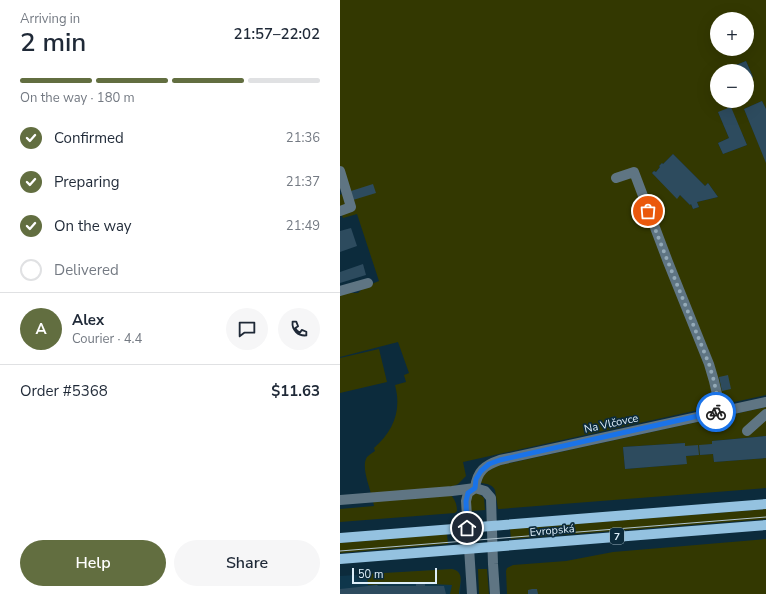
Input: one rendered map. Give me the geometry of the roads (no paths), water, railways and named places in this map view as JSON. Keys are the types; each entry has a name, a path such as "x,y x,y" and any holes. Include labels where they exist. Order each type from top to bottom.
{"main road":[{"name":"Evropská","path":"340,538 766,504"},
{"name":"Evropská","path":"340,559 766,524"}],"street":[{"path":"340,170 351,208 340,211"},
{"path":"616,178 634,172 709,364 720,411"},
{"path":"340,291 368,283"},
{"name":"Na Vlčovce","path":"472,594 466,501 468,493 475,488 476,479 481,471 489,464 500,460 766,402"},
{"path":"747,431 766,414"},
{"path":"340,500 475,488 486,491 491,498 495,594"}],"tram line":[{"path":"340,551 766,517"}]}
